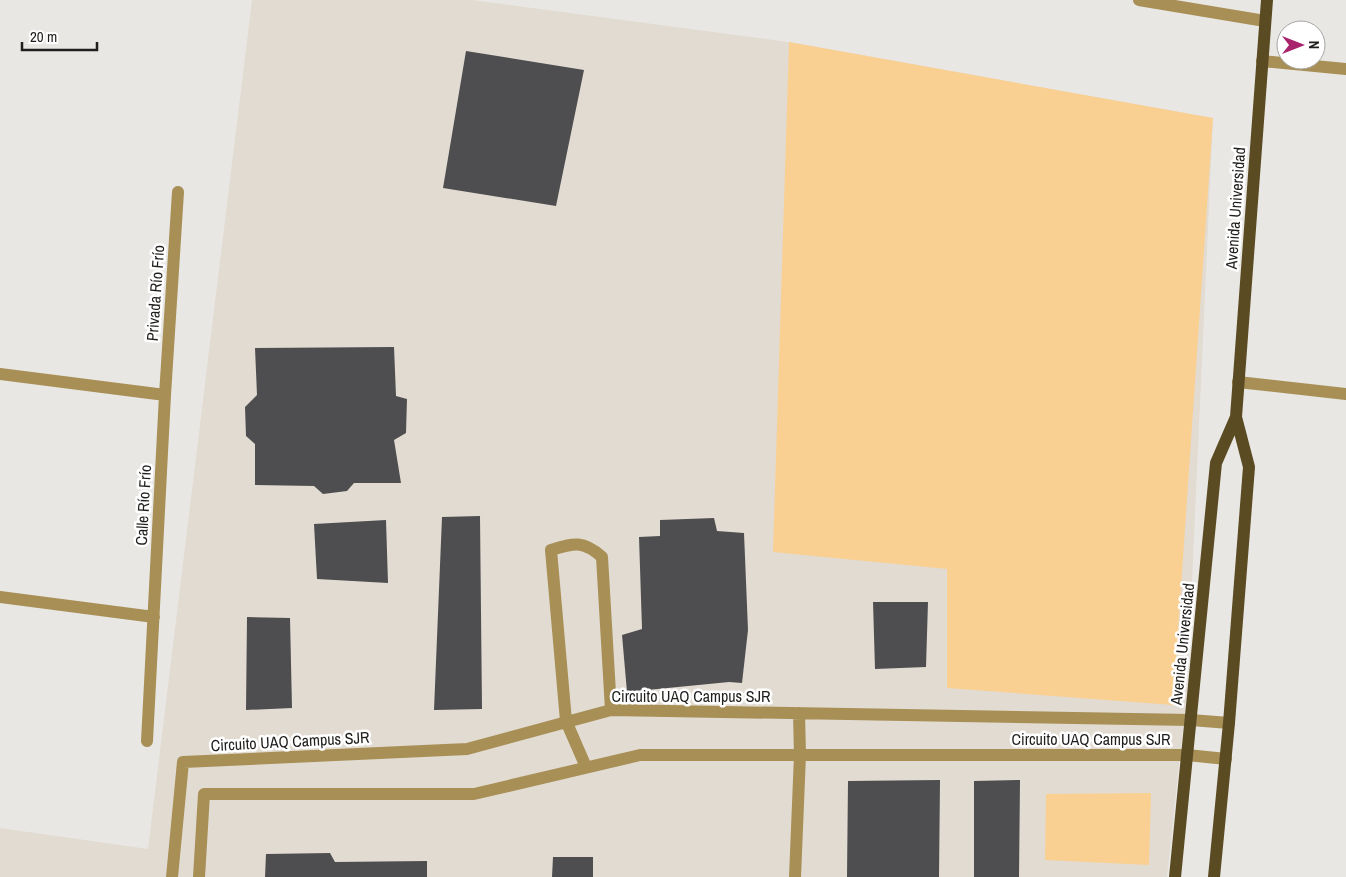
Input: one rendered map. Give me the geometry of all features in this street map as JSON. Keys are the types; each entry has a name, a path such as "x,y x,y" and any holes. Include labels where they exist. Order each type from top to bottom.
{"main road":[{"name":"Avenida Universidad","path":"1214,877 1226,759 1249,467 1236,418 1267,0"},
{"name":"Avenida Universidad","path":"1175,877 1216,463 1236,418"}],"street":[{"path":"1139,0 1265,21"},
{"path":"1262,61 1346,69"},
{"name":"Privada Río Frío","path":"165,395 178,192"},
{"path":"0,374 165,395"},
{"path":"1238,382 1346,394"},
{"name":"Calle Río Frío","path":"148,741 165,395"},
{"path":"586,767 566,721 551,550 570,544 590,546 602,557 611,710"},
{"path":"0,597 154,617"},
{"name":"Circuito UAQ Campus SJR","path":"172,877 183,762 467,749 611,710 1191,720 1229,723"},
{"path":"795,877 800,755 799,713"},
{"name":"Circuito UAQ Campus SJR","path":"199,877 204,794 474,794 640,755 1188,755 1226,759"}],"shaded area":[{"path":"252,0 472,0 789,42 1213,118 1187,691 1167,877 0,877 0,828 148,849"},
{"path":"789,42 1213,118 1173,705 947,688 947,569 773,552"},
{"path":"1151,793 1149,865 1045,860 1046,794"}],"building":[{"path":"466,51 584,70 556,206 443,188"},
{"path":"394,347 396,396 407,399 406,433 394,440 401,483 354,483 347,491 323,494 314,486 255,485 255,444 246,436 245,407 257,395 255,348"},
{"path":"480,516 482,709 434,710 442,517"},
{"path":"714,518 717,531 744,533 748,630 742,683 729,682 627,692 622,635 642,629 639,537 660,536 660,520"},
{"path":"386,520 388,583 317,579 314,524"},
{"path":"873,602 928,602 926,667 875,669"},
{"path":"247,617 290,618 292,708 246,710"},
{"path":"940,780 939,877 847,877 848,781"},
{"path":"1020,780 1019,877 974,877 974,781"},
{"path":"330,853 335,862 427,861 427,877 265,877 266,854"},
{"path":"553,857 593,857 593,877 552,877"}]}
